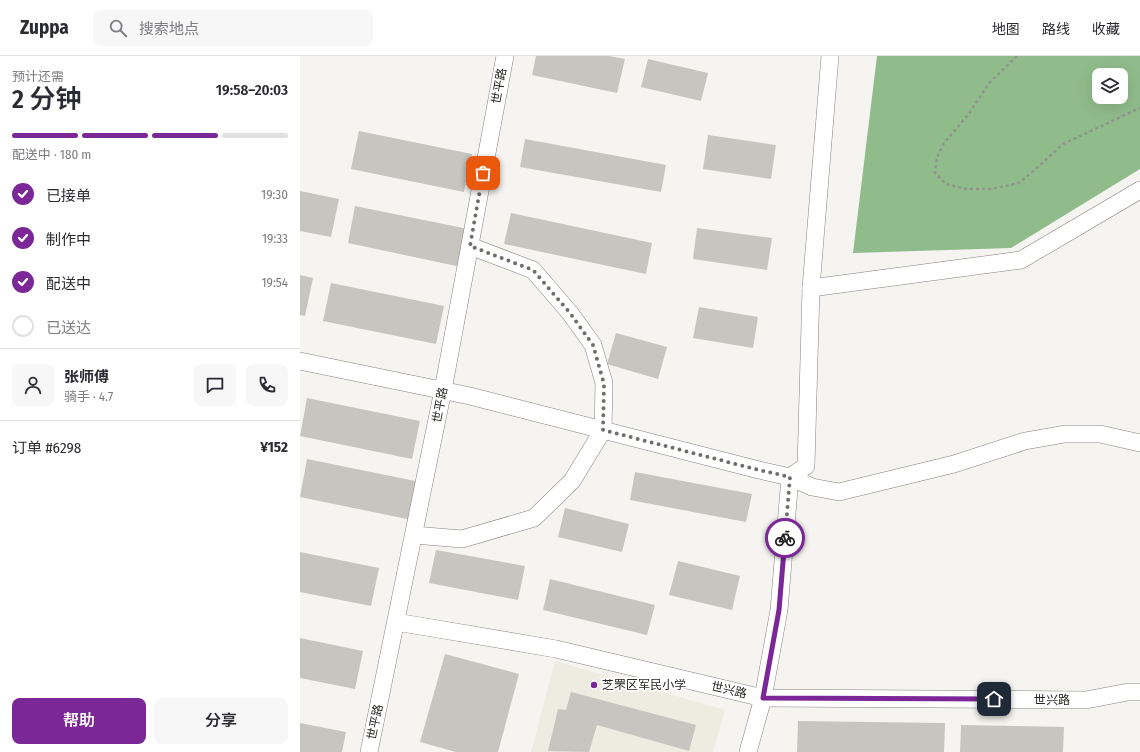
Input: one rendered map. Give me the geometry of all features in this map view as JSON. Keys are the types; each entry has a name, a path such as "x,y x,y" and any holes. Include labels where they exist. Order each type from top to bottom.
{"street":[{"name":"世平路","path":"369,752 443,390 504,56"},
{"path":"790,477 806,466 811,288 830,56"},
{"path":"811,288 1021,260 1140,190"},
{"path":"414,535 462,539 534,518 572,481 603,430 604,384 593,345 570,313 533,270 470,246"},
{"path":"300,361 470,396 790,477 812,488 839,492 954,464 1026,441 1065,434 1100,434 1140,443"},
{"path":"748,752 763,698 779,610 790,477"},
{"name":"世兴路","path":"396,622 556,649 763,698 1086,700 1128,692 1140,692"}],"path":[{"path":"1017,56 989,82 968,115 944,143 938,157 935,173 946,184 966,189 991,189 1019,183 1040,166 1063,144 1140,108"}],"shaded area":[{"name":"芝罘区军民小学","path":"555,661 725,710 713,752 531,752"}],"green space":[{"path":"877,56 1140,56 1140,169 1011,248 853,253"}],"building":[{"path":"536,56 609,56 625,59 617,93 532,75"},
{"path":"648,59 708,73 701,101 641,87"},
{"path":"359,131 472,154 464,192 351,169"},
{"path":"708,135 776,145 771,179 703,169"},
{"path":"525,139 666,165 661,192 520,167"},
{"path":"300,191 339,199 331,237 300,231"},
{"path":"355,206 468,229 461,267 348,243"},
{"path":"511,213 652,243 646,274 504,244"},
{"path":"697,228 772,238 767,270 693,259"},
{"path":"300,275 313,278 305,316 300,315"},
{"path":"331,283 444,306 436,344 323,321"},
{"path":"699,307 758,317 753,348 693,338"},
{"path":"616,333 667,347 658,379 607,364"},
{"path":"307,398 420,421 412,459 300,436"},
{"path":"307,459 420,482 412,520 300,497"},
{"path":"635,472 752,494 746,522 630,500"},
{"path":"565,508 629,524 622,552 558,537"},
{"path":"436,550 525,566 518,600 429,583"},
{"path":"300,552 379,568 371,606 300,592"},
{"path":"678,561 740,576 732,610 669,595"},
{"path":"550,579 655,605 647,635 543,610"},
{"path":"300,638 363,651 355,689 300,678"},
{"path":"445,654 519,674 498,752 456,752 420,742"},
{"path":"571,692 696,725 689,751 597,725 589,752 548,751 558,709 566,710"},
{"path":"798,721 945,723 944,752 797,752"},
{"path":"300,723 346,732 342,752 300,752"},
{"path":"961,725 1064,727 1063,752 960,752"}],"way so far":[{"path":"483,173 470,246 533,270 570,313 593,345 604,384 603,430 790,477 785,538"}],"place":[{"name":"芝罘区军民小学","path":"594,685"}],"route":[{"path":"785,538 779,610 763,698 994,699"}]}
